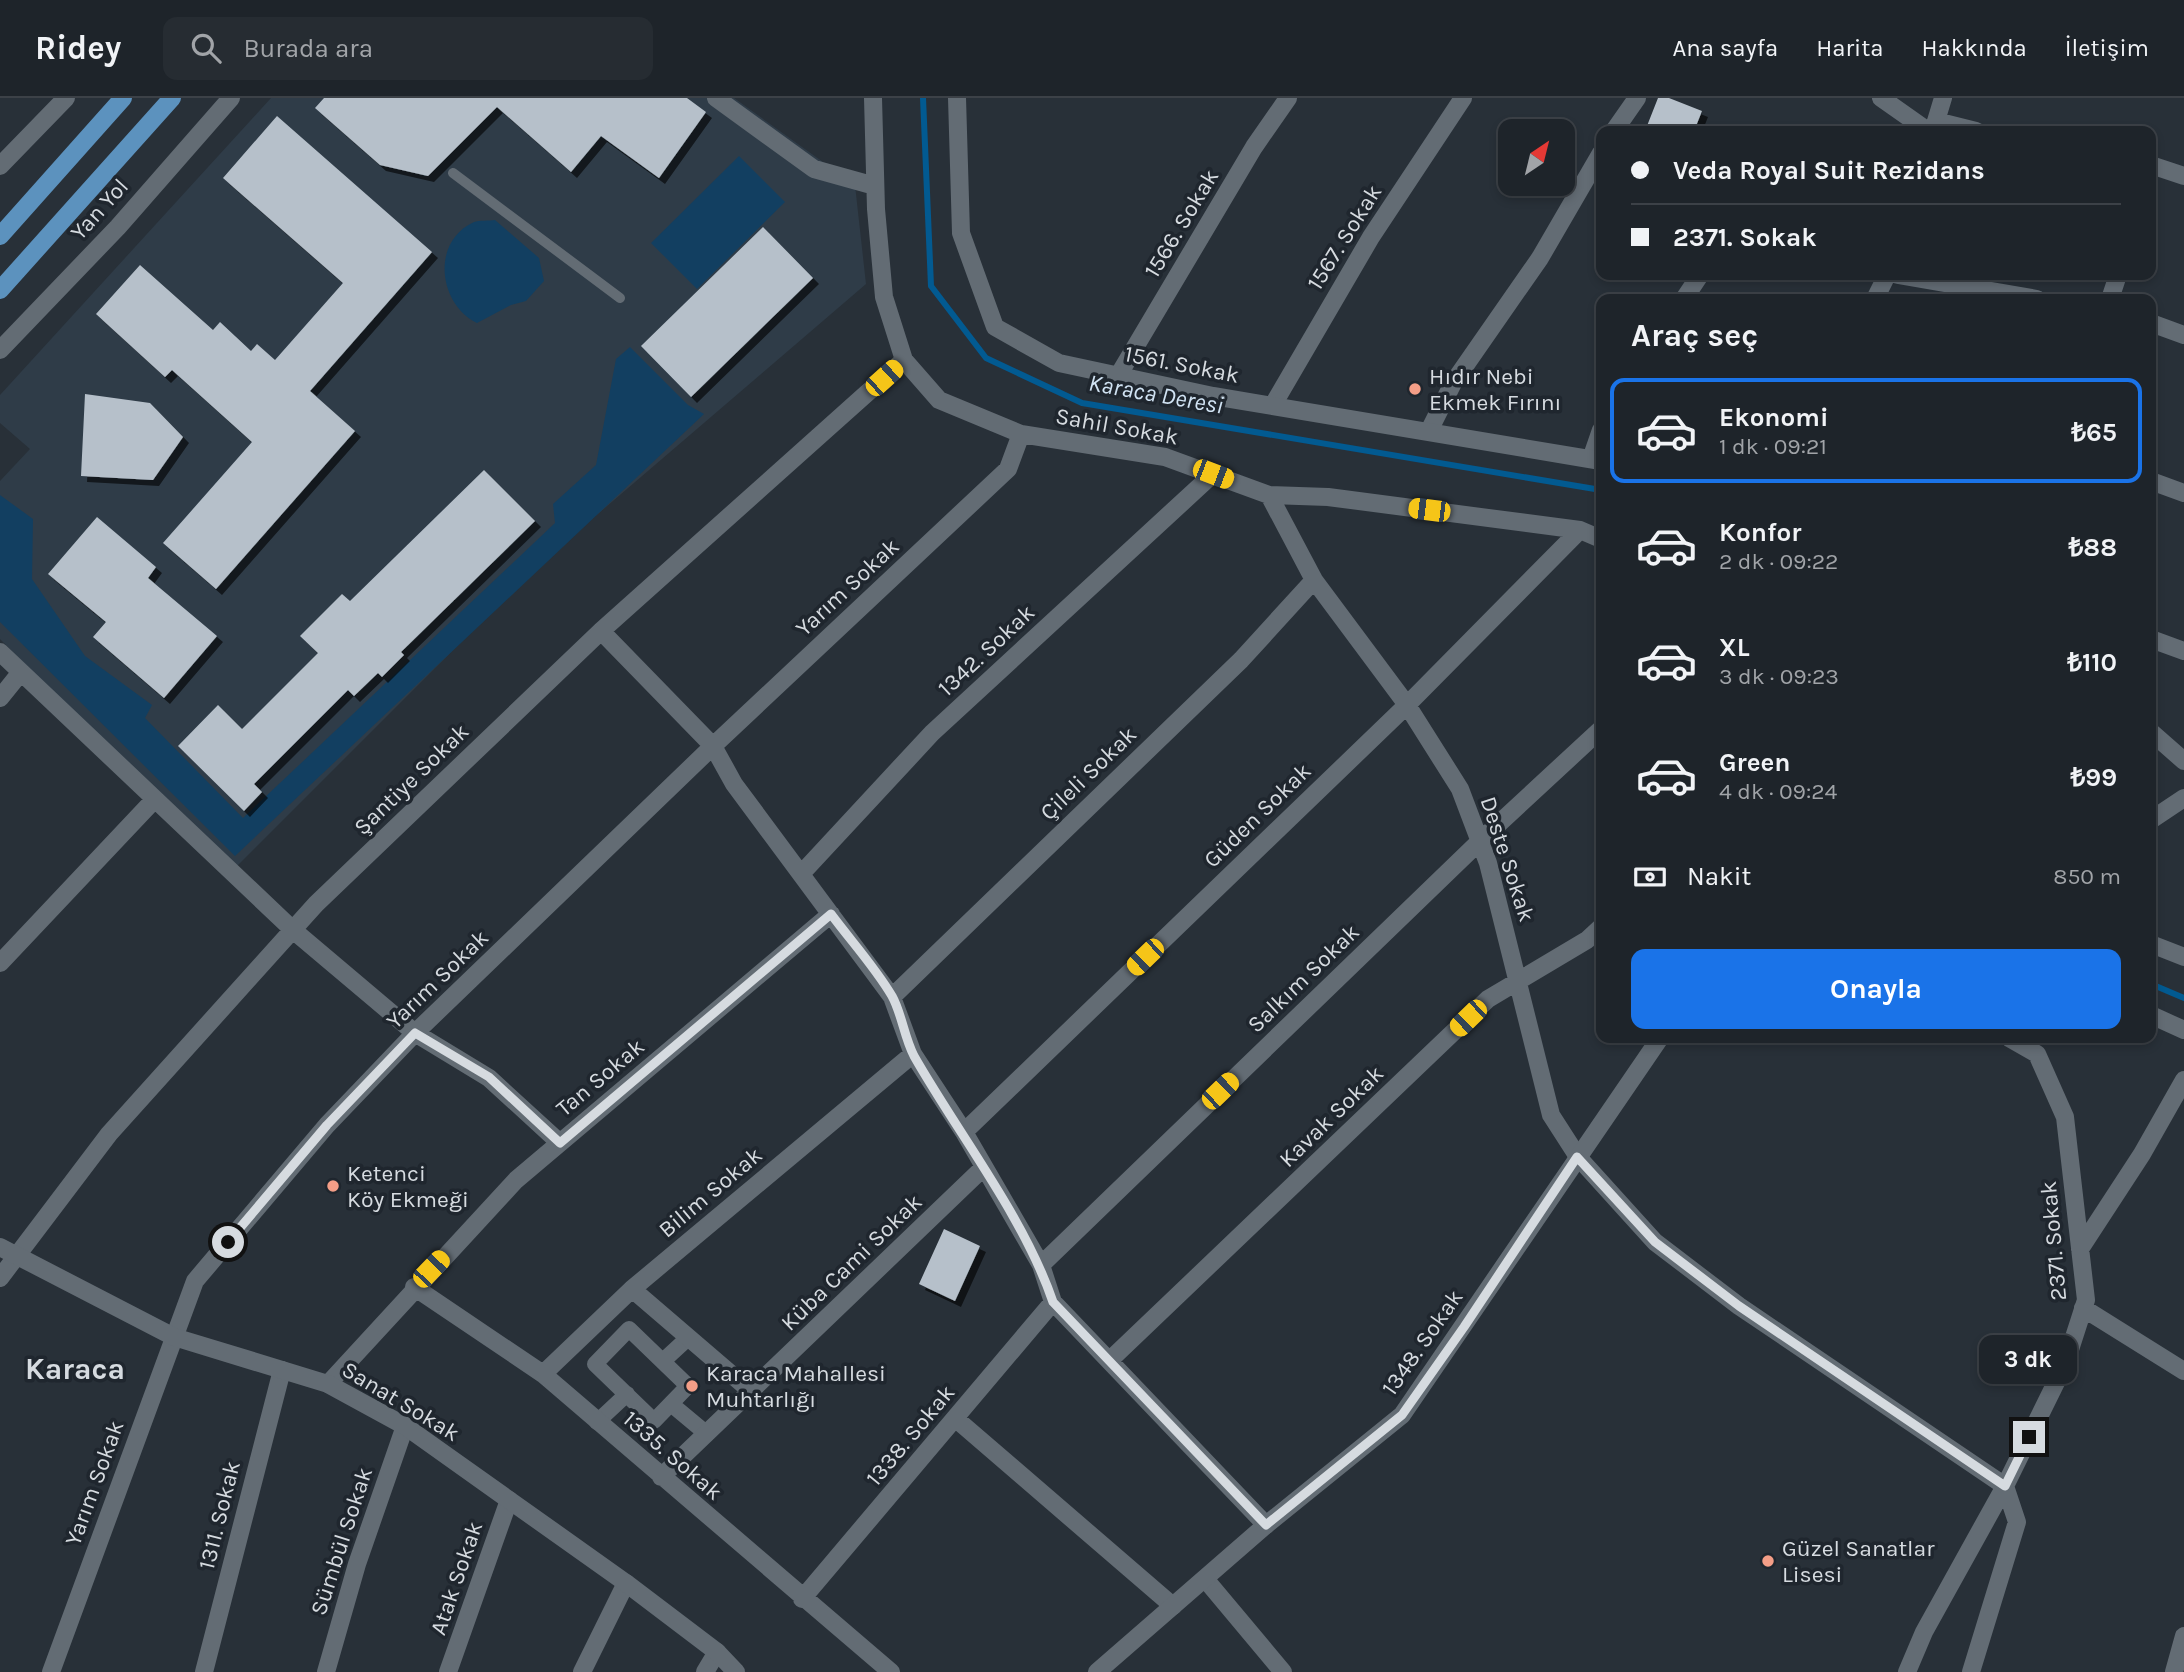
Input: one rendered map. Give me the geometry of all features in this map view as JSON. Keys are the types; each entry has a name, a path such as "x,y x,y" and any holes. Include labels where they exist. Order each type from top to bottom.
{"main road":[{"path":"0,236 123,98"},
{"path":"0,290 172,98"}],"street":[{"path":"0,166 66,98"},
{"name":"Yan Yol","path":"0,350 118,227 231,98"},
{"path":"716,98 814,169 875,186"},
{"name":"Sahil Sokak","path":"873,98 875,186 884,297 904,360 939,400 1021,434 1165,457 1269,495 1328,498 1580,530 1596,536"},
{"name":"1561. Sokak","path":"957,98 961,233 995,327 1059,363 1273,405 1596,460"},
{"name":"1566. Sokak","path":"1118,376 1254,147 1288,98"},
{"name":"1567. Sokak","path":"1273,405 1371,237 1462,98"},
{"path":"1617,126 1637,98"},
{"path":"1881,98 1929,126"},
{"path":"1933,126 1943,98"},
{"path":"1429,430 1453,383 1540,258 1596,162"},
{"path":"2156,171 2184,176"},
{"path":"1927,280 2008,294"},
{"path":"2156,325 2184,335"},
{"name":"Şantiye Sokak","path":"0,1278 8,1251 109,1134 316,904 601,631 904,360"},
{"name":"Yarım Sokak","path":"51,1672 195,1282 327,1125 415,1033 713,746 1008,469 1021,434"},
{"name":"1342. Sokak","path":"802,873 932,733 1213,474"},
{"path":"2156,483 2184,493"},
{"name":"Deste Sokak","path":"1269,495 1314,580 1407,705 1460,789 1480,841 1519,981 1551,1115 1577,1157 1655,1242 1739,1306 2005,1486"},
{"name":"Güden Sokak","path":"964,1132 1407,705 1580,530"},
{"name":"Çileli Sokak","path":"892,997 1241,660 1314,580"},
{"path":"601,631 713,746 734,784 892,997 913,1054 964,1132 982,1169 1041,1265 1053,1302 1266,1525"},
{"path":"2156,641 2184,651"},
{"path":"0,653 153,801 293,930 415,1033 489,1077 560,1143"},
{"path":"0,698 21,672"},
{"name":"Salkım Sokak","path":"1041,1265 1480,841 1596,734"},
{"path":"2156,736 2184,761"},
{"path":"2156,817 2184,798"},
{"path":"0,964 153,801"},
{"name":"Tan Sokak","path":"328,1384 414,1287 516,1180 831,914"},
{"name":"Kavak Sokak","path":"1110,1360 1488,999 1587,940 1596,932"},
{"path":"2156,946 2184,957"},
{"path":"2156,1017 2184,1030"},
{"name":"1348. Sokak","path":"1097,1672 1206,1580 1266,1525 1402,1415 1657,1043"},
{"name":"2371. Sokak","path":"1907,1672 1924,1632 2005,1486 2066,1362 2086,1300 2065,1117 2037,1054 2018,1043"},
{"name":"Bilim Sokak","path":"543,1374 632,1289 913,1054"},
{"path":"2080,1249 2142,1154 2184,1080"},
{"name":"Küba Cami Sokak","path":"661,1477 982,1169"},
{"name":"Sanat Sokak","path":"8,1251 174,1337 328,1384 405,1426 626,1583 717,1653 736,1672"},
{"name":"1335. Sokak","path":"414,1287 543,1374 802,1599 891,1672"},
{"path":"632,1289 752,1392"},
{"name":"1338. Sokak","path":"802,1599 1053,1302"},
{"path":"2083,1308 2184,1371"},
{"path":"594,1325 614,1345"},
{"path":"629,1329 663,1361 688,1386 654,1421 595,1364 629,1329"},
{"path":"663,1361 688,1338"},
{"name":"1311. Sokak","path":"204,1672 282,1370"},
{"path":"597,1422 626,1394"},
{"path":"671,1404 706,1434"},
{"path":"956,1419 1173,1606"},
{"name":"Sümbül Sokak","path":"326,1672 357,1564 405,1426"},
{"path":"1971,1672 2017,1522 2005,1486"},
{"name":"Atak Sokak","path":"448,1672 509,1500"},
{"path":"1206,1580 1283,1672"},
{"path":"582,1672 626,1583"},
{"path":"2174,1672 2184,1636"},
{"path":"705,1672 717,1653"}],"lane":[{"path":"453,173 620,298"}],"shaded area":[{"path":"271,98 734,98 855,185 866,284 536,567 232,871 0,639 0,481 30,449 0,423 0,395"},
{"path":"739,156 785,202 697,289 651,243"},
{"path":"495,220 539,258 544,281 526,301 511,305 477,323 464,314 454,302 445,273 446,258 460,231 474,222"},
{"path":"630,347 688,405 704,414 235,856 0,622 0,495 33,519 32,579 85,656 152,705 145,718 243,818 555,523 553,504 596,465 616,359"}],"building":[{"path":"324,98 687,98 706,112 659,178 601,136 571,172 497,107 428,176 380,165 315,108"},
{"path":"1658,98 1669,98 1702,111 1696,126 1647,126"},
{"path":"277,116 432,252 310,391 355,431 216,589 163,543 252,442 172,370 165,377 96,314 140,265 213,330 220,322 251,351 257,344 275,360 343,283 223,178"},
{"path":"763,227 813,278 691,397 641,346"},
{"path":"85,394 150,403 183,437 153,480 81,476"},
{"path":"484,470 535,521 401,652 404,655 382,677 378,673 354,696 348,690 254,784 262,792 244,811 178,746 218,705 242,729 318,653 300,636 342,594 350,601"},
{"path":"97,517 156,567 148,578 217,636 164,698 93,637 106,622 48,574"},
{"path":"944,1229 980,1246 955,1301 919,1284"}],"waterway":[{"name":"Karaca Deresi","path":"923,98 931,286 986,358 1082,403 1596,489"},
{"name":"Karaca Deresi","path":"2156,986 2184,998"}],"place":[{"name":"Hıdır Nebi Ekmek Fırını","path":"1415,389"},
{"name":"Ketenci Köy Ekmeği","path":"333,1186"},
{"name":"Karaca Mahallesi Muhtarlığı","path":"692,1386"},
{"name":"Güzel Sanatlar Lisesi","path":"1768,1561"}],"district":[{"name":"Karaca","path":"75,1369"}],"route":[{"path":"228,1242 327,1125 415,1033 489,1077 560,1143 831,914 892,997 913,1054 964,1132 982,1169 1041,1265 1053,1302 1266,1525 1402,1415 1577,1157 1655,1242 1739,1306 2005,1486 2029,1437"}]}
